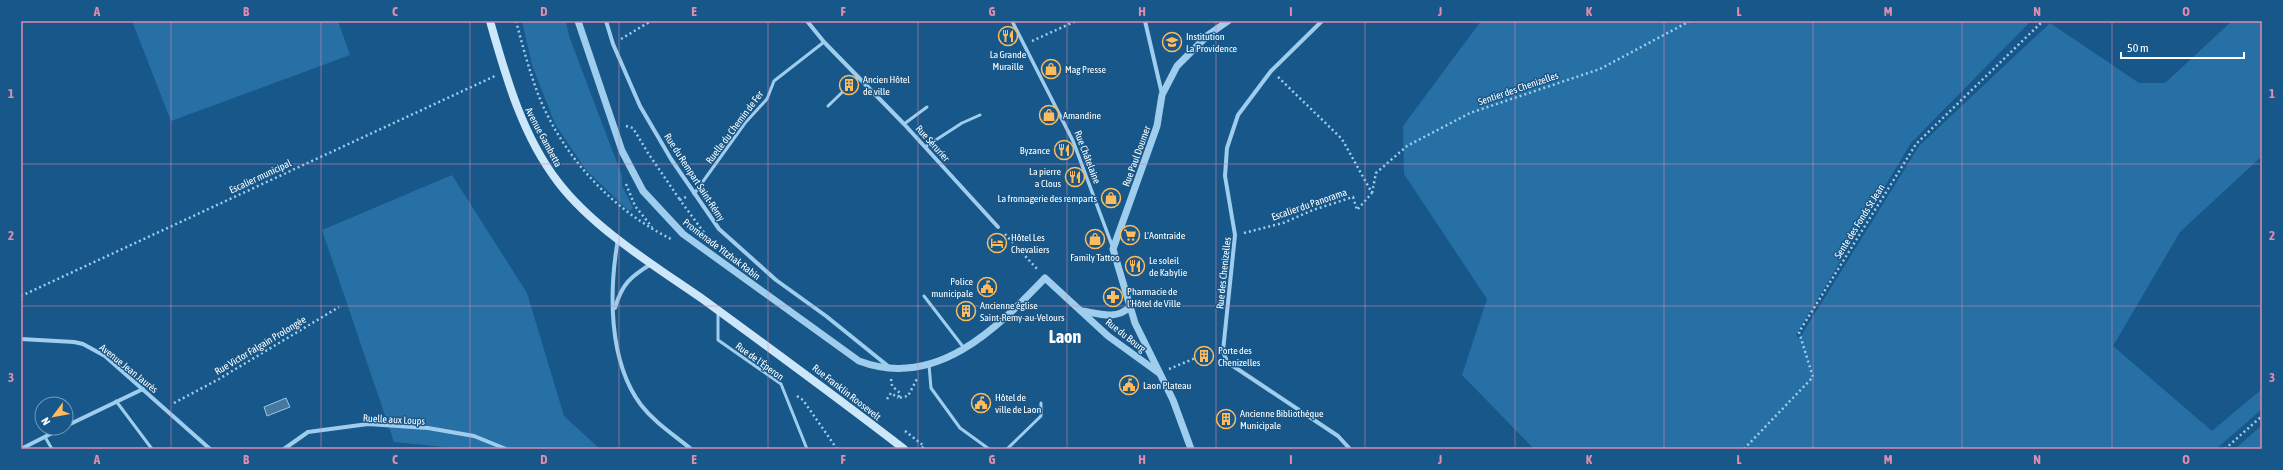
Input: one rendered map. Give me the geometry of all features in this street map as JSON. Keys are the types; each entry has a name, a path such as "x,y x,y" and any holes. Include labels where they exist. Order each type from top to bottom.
{"main road":[{"name":"Avenue Gambetta","path":"490,21 519,112 547,166 570,196 618,238 652,264 718,310"},
{"name":"Rue Franklin Roosevelt","path":"718,310 778,353 904,449"}],"street":[{"name":"Promenade Yitzhak Rabin","path":"578,21 611,124 622,151 643,191 683,234 859,361 875,367 890,368 929,364 966,349 980,339 1045,278"},
{"name":"Rue du Rempart Saint-Rémy","path":"606,21 613,44 640,106 694,194 719,229 776,280 826,316 890,368"},
{"name":"Rue Sérurier","path":"807,21 824,42 904,124 998,227"},
{"name":"Rue Châtelaine","path":"1012,21 1073,141 1113,249 1130,307"},
{"path":"1145,21 1162,95"},
{"name":"Rue Paul Doumer","path":"1113,249 1157,126 1162,95 1177,66 1208,35 1228,21"},
{"name":"Rue des Chenizelles","path":"1322,21 1271,71 1238,115 1228,148 1225,176 1235,236 1223,351 1227,362 1338,436 1350,449"},
{"path":"618,238 614,263 616,345 632,391 650,416 692,449"},
{"path":"614,312 621,288 626,282 652,264"},
{"name":"Rue du Bourg","path":"1045,278 1108,336 1159,373"},
{"path":"1082,311 1114,316 1123,313 1130,307"},
{"name":"Rue du Bourg","path":"1130,307 1144,344 1173,400 1190,449"},
{"name":"Avenue Jean Jaurès","path":"21,338 83,344 105,356 210,449"},
{"path":"74,422 143,389"},
{"name":"Ruelle aux Loups","path":"284,449 308,432 368,424 428,428 474,436 506,449"},
{"path":"21,449 44,437"}],"lane":[{"name":"Ruelle du Chemin de Fer","path":"694,194 745,123 767,99 774,81 824,42"},
{"path":"828,106 858,77"},
{"path":"904,124 927,107"},
{"path":"925,147 962,123 980,115"},
{"path":"924,296 966,349"},
{"name":"Rue de l'Éperon","path":"718,310 718,340 781,384 807,449"},
{"path":"929,364 931,388 960,428 989,449"},
{"path":"116,401 152,449"},
{"path":"1007,449 1042,416 1041,403"},
{"path":"44,437 52,449"}],"path":[{"path":"516,21 540,99 550,120 571,154 601,188 632,216 672,240"},
{"path":"613,44 651,21"},
{"path":"1024,44 1076,21"},
{"name":"Sentier des Chenizelles","path":"1372,193 1376,173 1407,146 1470,113 1600,69 1690,21"},
{"name":"Sente des Fonds St Jean","path":"1744,449 1813,377 1799,332 1916,144 2043,21"},
{"name":"Escalier municipal","path":"21,296 505,71"},
{"path":"1271,71 1342,139 1372,193"},
{"path":"611,124 634,128 648,153 680,200 709,238"},
{"name":"Escalier du Panorama","path":"1235,236 1283,223 1313,210 1353,197 1357,210 1372,193"},
{"path":"680,200 694,194"},
{"path":"998,227 1045,278"},
{"path":"21,299 21,304"},
{"name":"Rue Victor Falgain Prolongée","path":"164,408 188,396 339,307"},
{"path":"1178,364 1198,357"},
{"path":"781,384 803,400 837,449"},
{"path":"887,399 891,393 898,398 908,396 915,385"},
{"path":"892,386 900,393 898,398"},
{"path":"2225,449 2262,416"},
{"path":"905,431 924,446 921,449"}],"shaded area":[{"path":"132,21 338,21 350,55 171,121"},
{"path":"522,21 566,21 569,36 622,176 622,186 633,208 629,211 586,170 555,124 532,65"},
{"path":"1481,21 2031,21 1911,143 1796,335 1799,339 1919,146 2050,23 2139,83 2165,83 2232,21 2262,21 2262,156 2180,232 2113,346 2212,431 2262,389 2262,409 2216,449 1534,449 1462,375 1487,299 1404,174 1403,126"},
{"path":"452,175 527,293 564,416 600,449 463,449 394,442 322,230"},
{"path":"286,398 290,407 267,416 264,407"},
{"path":"2262,425 2262,449 2235,449"}],"place":[{"name":"La Grande Muraille","path":"1008,36"},
{"name":"Institution La Providence","path":"1172,42"},
{"name":"Mag Presse","path":"1051,69"},
{"name":"Ancien Hôtel de ville","path":"849,85"},
{"name":"Amandine","path":"1049,115"},
{"name":"Byzance","path":"1064,150"},
{"name":"La pierre a Clous","path":"1075,177"},
{"name":"La fromagerie des remparts","path":"1111,198"},
{"name":"L'Aontraide","path":"1130,235"},
{"name":"Family Tattoo","path":"1095,239"},
{"name":"Hôtel Les Chevaliers","path":"997,243"},
{"name":"Le soleil de Kabylie","path":"1135,266"},
{"name":"Police municipale","path":"987,287"},
{"name":"Pharmacie de l'Hôtel de Ville","path":"1113,297"},
{"name":"Ancienne église Saint-Remy-au-Velours","path":"966,311"},
{"name":"Porte des Chenizelles","path":"1204,356"},
{"name":"Laon Plateau","path":"1129,385"},
{"name":"Hôtel de ville de Laon","path":"981,403"},
{"name":"Ancienne Bibliothèque Municipale","path":"1226,419"}],"district":[{"name":"Laon","path":"1065,337"}]}
